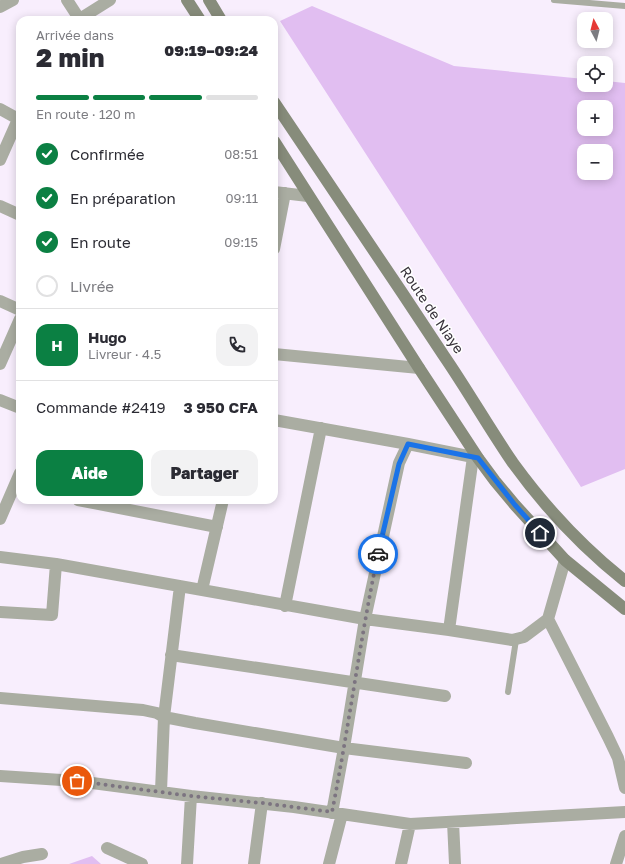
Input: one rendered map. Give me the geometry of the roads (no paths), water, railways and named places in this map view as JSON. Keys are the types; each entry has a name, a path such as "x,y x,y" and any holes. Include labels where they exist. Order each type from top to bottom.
{"main road":[{"path":"187,0 197,16"},
{"path":"209,0 219,16"},
{"name":"Route de Niaye","path":"278,108 446,358 512,462 568,530 625,581"},
{"path":"278,147 475,457 515,505 565,560 625,609"}],"street":[{"path":"0,7 13,0"},
{"path":"67,0 77,16"},
{"path":"85,16 110,0"},
{"path":"0,110 16,117"},
{"path":"0,160 16,125"},
{"path":"278,211 280,192 308,196"},
{"path":"0,206 16,213"},
{"path":"0,301 16,308"},
{"path":"0,364 16,328"},
{"path":"278,354 419,368"},
{"path":"0,400 16,406"},
{"path":"278,421 475,457 449,630"},
{"path":"285,606 321,428"},
{"path":"329,864 337,813 344,748 365,619 399,464 408,444"},
{"path":"0,519 16,481"},
{"path":"99,504 217,527"},
{"path":"202,590 222,504"},
{"path":"0,557 56,564 285,606 365,619 516,640 524,637 548,619 565,560"},
{"path":"0,612 52,615 56,564"},
{"path":"161,791 164,717 180,586"},
{"path":"548,619 618,758 625,788"},
{"path":"171,655 445,696"},
{"path":"0,698 143,710 157,713 164,717 344,748 466,763"},
{"path":"0,776 77,781 191,796 262,803 410,824 625,812"},
{"path":"187,864 191,796"},
{"path":"254,864 262,803"},
{"path":"453,822 455,864"},
{"path":"401,864 410,824"},
{"path":"616,864 625,836"},
{"path":"107,848 142,864"},
{"path":"1,864 23,857 42,854"}],"lane":[{"path":"554,0 625,6"},
{"path":"508,692 516,640"}]}
